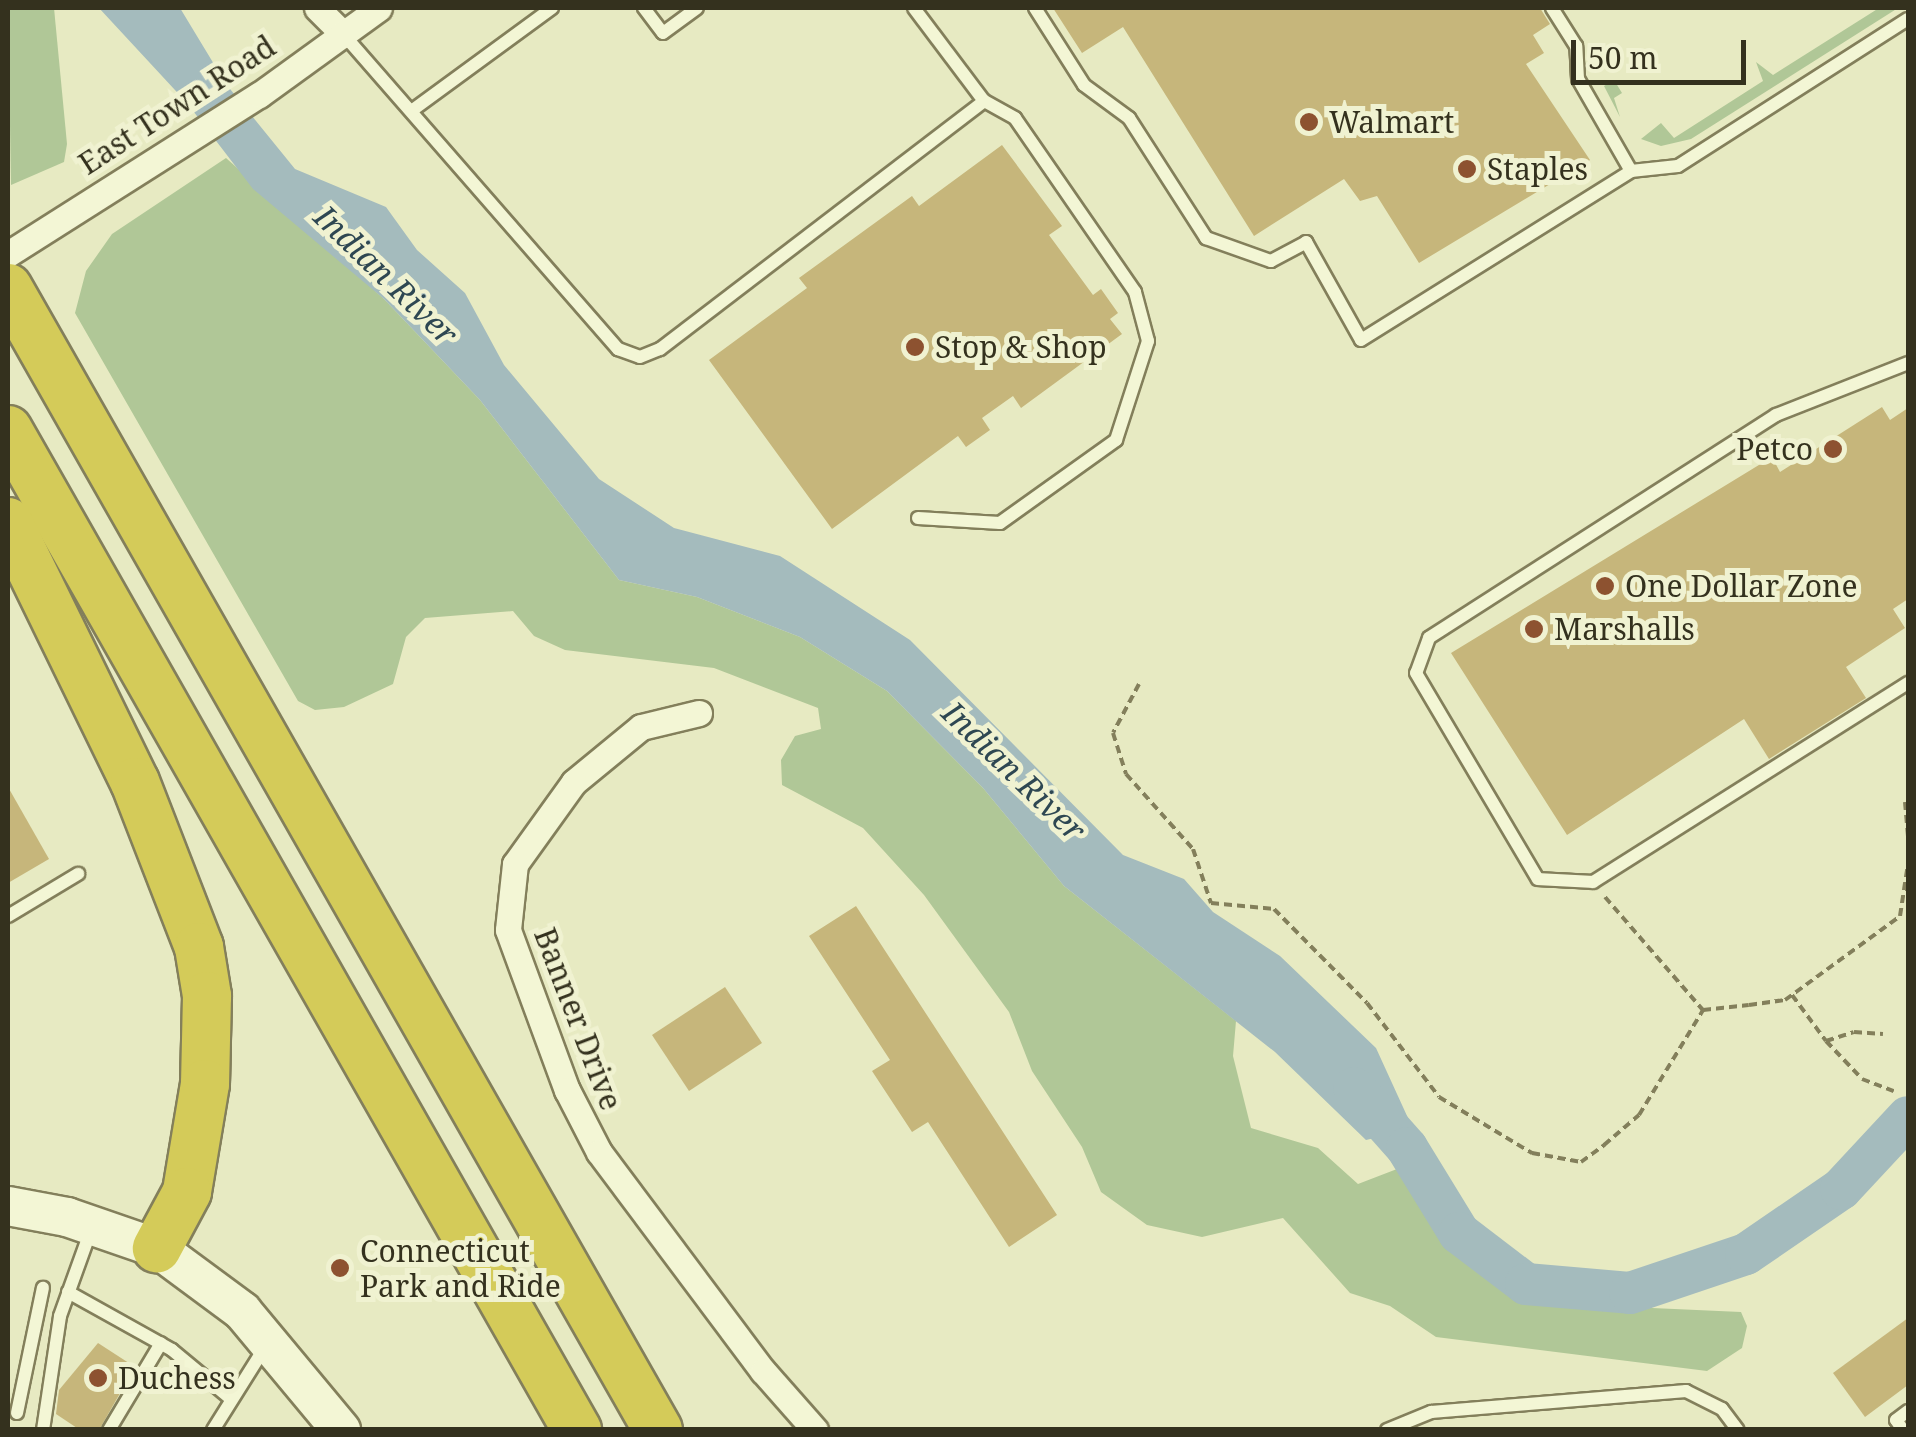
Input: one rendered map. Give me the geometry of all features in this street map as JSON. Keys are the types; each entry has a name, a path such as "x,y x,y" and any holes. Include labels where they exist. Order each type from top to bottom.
{"highway":[{"path":"12,296 653,1420"},
{"path":"8,430 577,1430"},
{"path":"8,522 135,782 200,948 207,996 205,1084 186,1192 157,1248"}],"main road":[{"path":"8,1206 93,1226 157,1248 242,1311 341,1430"}],"street":[{"path":"317,8 344,35"},
{"name":"East Town Road","path":"8,254 174,143 258,95 380,8"},
{"name":"Banner Drive","path":"699,713 641,727 574,782 514,864 508,930 566,1090 599,1152 763,1370 815,1430"}],"lane":[{"path":"414,109 552,8"},
{"path":"644,8 663,33 697,8"},
{"path":"914,8 984,101 1015,118 1135,292 1148,342 1116,440 1000,523 918,518"},
{"path":"1035,8 1084,86 1130,118 1206,238 1271,261 1306,242 1360,340 1631,172 1678,166 1908,19"},
{"path":"1552,8 1576,46 1578,79 1631,172"},
{"path":"344,35 414,109 618,350 640,357 660,349 984,101"},
{"path":"1908,363 1776,415 1429,638 1419,652 1416,673 1439,720 1538,879 1593,882 1908,684"},
{"path":"8,916 78,874"},
{"path":"43,1430 43,1400 68,1292 93,1226"},
{"path":"16,1413 43,1288"},
{"path":"68,1292 161,1343 231,1399"},
{"path":"214,1430 269,1342"},
{"path":"109,1430 161,1343"},
{"path":"1387,1430 1431,1412 1686,1390 1722,1409 1738,1430"},
{"path":"1902,1430 1896,1420 1908,1412"}],"path":[{"path":"1139,684 1112,733 1126,774 1192,849 1211,903 1274,909 1367,1003 1440,1097 1532,1152 1581,1162 1604,1146 1639,1115 1703,1010 1792,996 1900,916 1908,864"},
{"path":"1905,802 1908,836"},
{"path":"1593,882 1703,1010"},
{"path":"1792,996 1862,1080 1894,1091"},
{"path":"1826,1041 1854,1032 1883,1034"}],"green space":[{"path":"8,8 54,8 67,144 64,162 11,185"},
{"path":"1879,8 1898,8 1691,139 1661,146 1641,139 1661,123 1674,138 1763,81 1756,62 1773,75"},
{"path":"1614,80 1622,93 1614,98 1620,117 1604,86"},
{"path":"226,158 384,299 480,400 619,580 697,597 800,637 887,691 983,788 1064,886 1236,1021 1233,1056 1251,1128 1318,1148 1358,1184 1397,1169 1430,1167 1508,1282 1652,1308 1741,1312 1747,1326 1742,1348 1707,1371 1436,1337 1390,1306 1350,1293 1283,1218 1202,1237 1147,1225 1101,1192 1082,1147 1032,1071 1009,1012 924,895 863,828 782,785 781,760 795,736 821,729 818,708 714,668 565,650 534,636 513,611 425,618 406,637 393,684 344,707 315,710 298,701 75,313 86,271 112,234"}],"water":[{"path":"99,8 180,8 226,84 295,169 386,207 417,250 465,293 504,365 599,479 674,528 780,556 910,640 1123,855 1184,879 1213,912 1280,956 1376,1048 1413,1129 1366,1140 1275,1052 1064,886 983,788 887,691 800,637 697,597 619,580 480,400 384,299 253,189 187,103"}],"building":[{"name":"Walmart","path":"1053,8 1540,8 1550,24 1533,35 1544,53 1526,64 1590,160 1419,263 1377,196 1360,201 1344,179 1254,236 1123,27 1082,53"},
{"name":"Stop & Shop","path":"1002,145 1062,226 1049,235 1093,295 1101,289 1118,313 1110,319 1122,334 1021,408 1013,396 982,418 990,430 966,447 958,436 832,529 709,360 807,288 799,278 912,196 919,206"},
{"path":"1882,407 1890,420 1908,408 1908,599 1893,609 1905,628 1846,667 1866,698 1769,759 1744,719 1567,835 1451,653 1772,457 1780,472"},
{"path":"8,787 49,859 8,883"},
{"path":"856,906 1057,1215 1009,1247 928,1122 912,1132 872,1071 890,1060 809,936"},
{"path":"725,987 762,1043 689,1091 652,1035"},
{"path":"1908,1318 1908,1385 1865,1417 1833,1373"},
{"name":"Duchess","path":"98,1343 135,1367 99,1430 80,1430 56,1414 59,1390"}],"waterway":[{"name":"Indian River","path":"1354,1088 1407,1148 1459,1233 1526,1284 1630,1293 1746,1254 1841,1189 1908,1117"}],"place":[{"name":"Walmart","path":"1309,122"},
{"name":"Staples","path":"1467,169"},
{"name":"Stop & Shop","path":"915,347"},
{"name":"Petco","path":"1833,449"},
{"name":"One Dollar Zone","path":"1605,586"},
{"name":"Marshalls","path":"1534,629"},
{"name":"Connecticut Park and Ride","path":"340,1268"},
{"name":"Duchess","path":"98,1378"}]}
